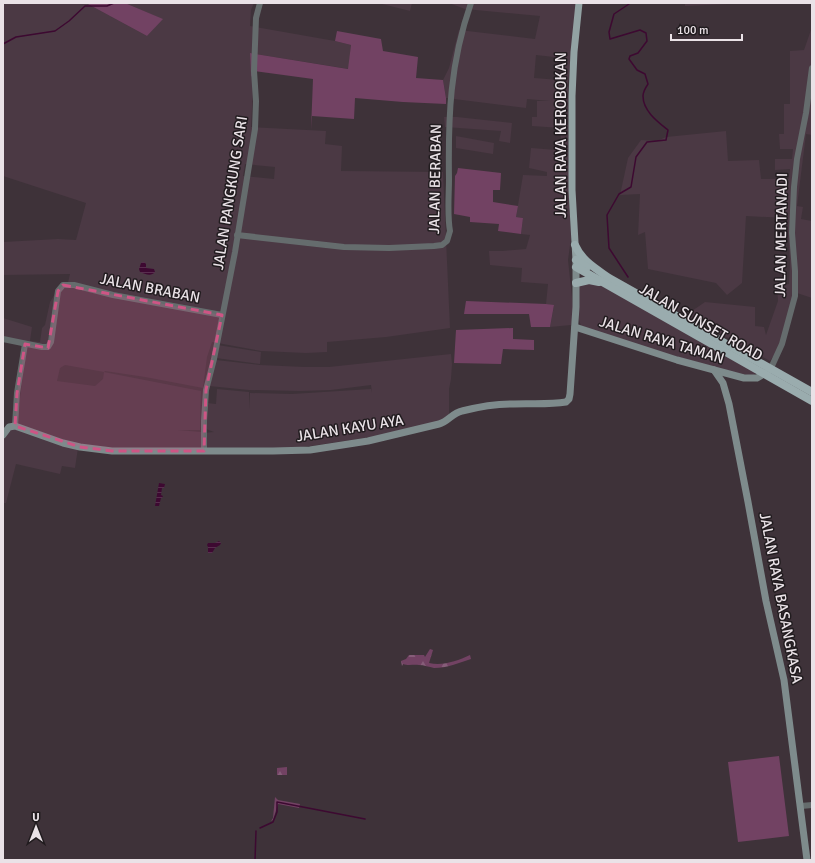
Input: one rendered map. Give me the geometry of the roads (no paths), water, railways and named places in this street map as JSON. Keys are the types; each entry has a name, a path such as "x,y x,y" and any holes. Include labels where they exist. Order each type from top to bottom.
{"highway":[{"path":"575,245 585,261 609,281"},
{"path":"576,264 609,281"},
{"path":"576,284 589,280 609,281"},
{"name":"JALAN SUNSET ROAD","path":"609,281 768,371 812,392"},
{"name":"JALAN SUNSET ROAD","path":"768,371 812,401"}],"main road":[{"name":"JALAN RAYA KEROBOKAN","path":"576,264 572,190 572,96 574,52 579,3"},
{"name":"JALAN KAYU AYA","path":"13,426 48,439 80,447 112,451 310,450 368,441 439,424 449,420 456,412 462,410 510,404 564,402 569,398 575,327 576,264"},
{"name":"JALAN RAYA TAMAN","path":"575,327 744,378 757,378 768,371"},
{"name":"JALAN RAYA BASANGKASA","path":"714,370 723,383 729,404 766,601 784,680 807,860"},
{"path":"3,435 13,426"}],"street":[{"name":"JALAN PANGKUNG SARI","path":"204,451 206,390 214,358 255,129 255,23 256,14 260,3"},
{"name":"JALAN BERABAN","path":"237,235 363,248 434,246 442,245 447,241 450,231 448,150 451,85 459,44 471,3"},
{"name":"JALAN MERTANADI","path":"768,371 782,344 795,296 792,233 794,187 797,159 806,113 812,70"},
{"name":"JALAN BRABAN","path":"25,344 47,347 50,344 58,291 63,285 222,315"},
{"path":"3,339 25,344 13,426"},
{"path":"801,806 812,805"}],"waterway":[{"path":"3,44 16,37 55,31 69,21 85,6 107,6 114,3"},
{"path":"628,277 609,248 607,215 619,194 631,187 636,157 647,142 666,140 668,130 648,111 643,94 648,84 645,74 637,70 629,59 630,56 638,53 647,41 646,33 640,30 610,39 609,32 614,14 629,3"},
{"path":"260,828 273,822 277,812 277,802 365,819"},
{"path":"255,860 256,831"}]}
